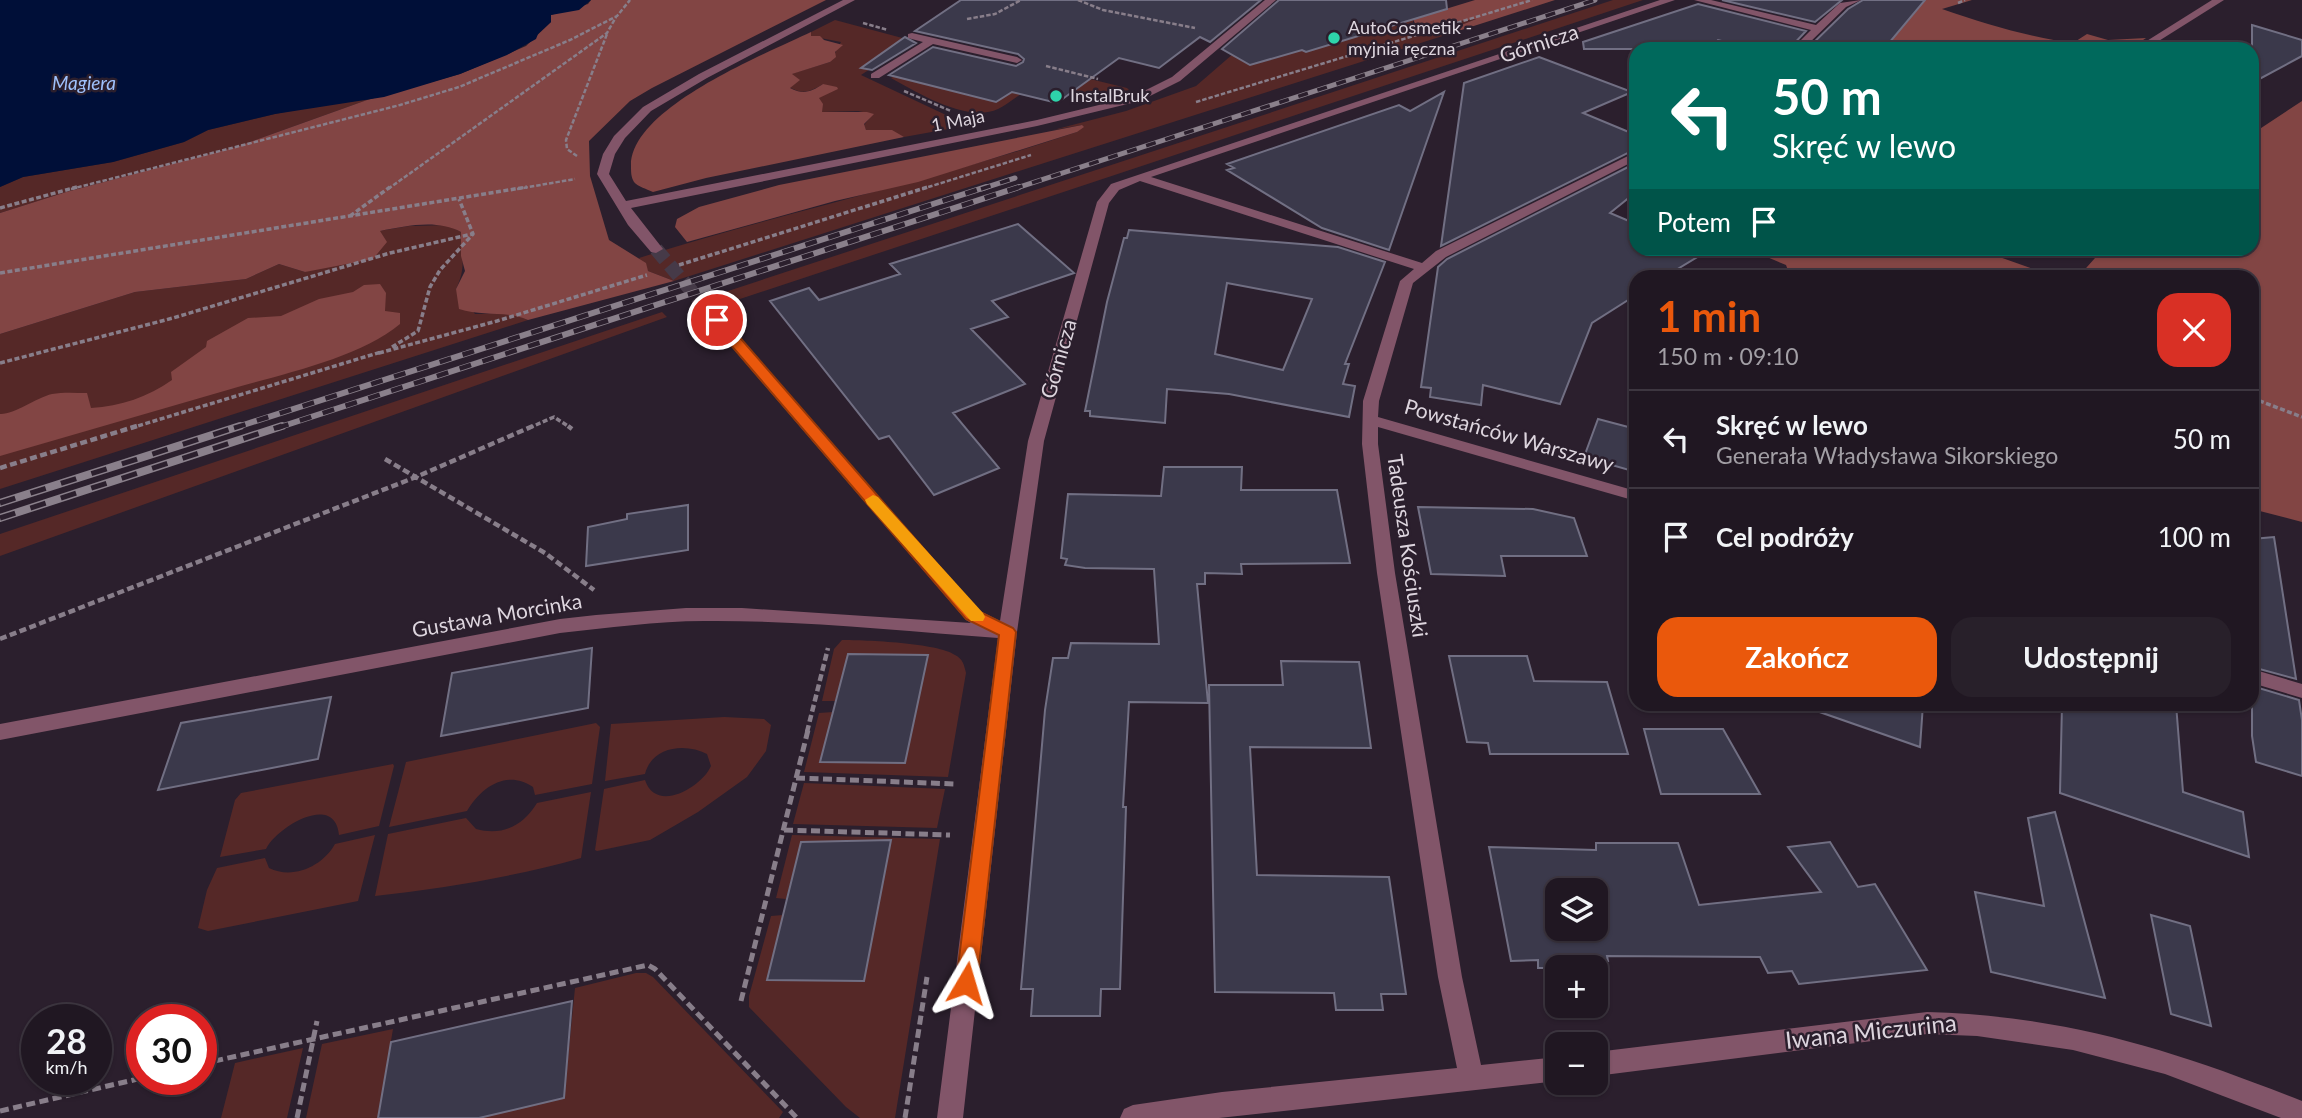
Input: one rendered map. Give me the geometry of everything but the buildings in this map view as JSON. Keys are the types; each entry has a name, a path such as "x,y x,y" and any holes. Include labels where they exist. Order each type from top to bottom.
{"street":[{"path":"656,249 622,206 603,174 609,154 620,136 647,109 703,76 850,0"},
{"name":"1 Maja","path":"622,206 1037,123 1136,99 1176,79 1271,0"},
{"name":"Górnicza","path":"950,1118 1007,632 1036,441 1103,202 1115,187 1139,177 1670,0"},
{"path":"1699,0 1817,28"},
{"path":"1804,42 1843,5 1856,0"},
{"path":"2150,42 2219,0"},
{"path":"912,36 1017,60"},
{"path":"875,76 931,41"},
{"name":"Tadeusza Kościuszki","path":"1472,1079 1450,977 1388,586 1370,444 1371,401 1407,281 1441,254 1629,159"},
{"path":"1139,177 1422,267"},
{"path":"700,301 972,615 1007,632"},
{"name":"Powstańców Warszawy","path":"1369,419 1629,494"},
{"name":"Gustawa Morcinka","path":"0,732 560,626 632,618 702,614 768,616 1007,632"},
{"path":"2259,678 2302,691"},
{"name":"Iwana Miczurina","path":"1608,1063 1927,1023 1968,1023 2011,1027 2139,1053 2234,1086 2302,1114"},
{"path":"1133,1118 1223,1112 1545,1071"}],"path":[{"path":"577,156 567,149 566,141 607,33 630,0"},
{"path":"1078,0 1103,10 1230,34"},
{"path":"1191,104 1532,0"},
{"path":"1958,3 1965,0"},
{"path":"825,13 912,36"},
{"path":"0,208 215,150 428,97 459,87 570,40 617,16"},
{"path":"348,218 607,33"},
{"path":"1017,60 1099,79"},
{"path":"875,76 958,114"},
{"path":"670,268 1034,154"},
{"path":"0,273 459,200 603,174"},
{"path":"459,200 473,234"},
{"path":"379,353 418,331 430,287 440,270 473,234"},
{"path":"0,363 173,318 390,253 473,234"},
{"path":"0,468 657,272"},
{"path":"2259,401 2302,417"},
{"path":"0,639 416,477 554,417 572,429"},
{"path":"385,459 545,553 632,618"},
{"path":"741,1001 827,650"},
{"path":"956,797 960,771"},
{"path":"796,778 958,784"},
{"path":"948,848 952,824"},
{"path":"784,830 950,835"},
{"path":"217,1060 648,965 655,969 797,1118"},
{"path":"905,1118 929,965"},
{"path":"297,1118 317,1021"},
{"path":"0,1111 126,1082"}],"shaded area":[{"path":"591,0 826,0 630,101 589,141 590,176 609,240 646,263 648,271 674,281 528,320 511,315 476,313 459,309 456,289 465,271 461,256 461,232 442,226 421,225 380,231 387,242 373,259 305,272 279,264 246,279 135,292 0,334 0,213 66,192 236,147 367,100 460,74 526,46 551,22 551,15 588,4"},
{"path":"1475,0 1555,0 1452,33 1454,28 1476,19 1438,24 1412,34 1401,33 1416,26 1413,19"},
{"path":"1613,0 1643,0 728,303 719,294"},
{"path":"1888,0 1972,0 1942,9 2007,29 2068,42 1894,42 1845,29"},
{"path":"1413,19 1416,26 1400,31 1476,19 1454,28 1452,33 674,281 648,271 639,258 968,166 1077,132 1082,125 1053,130 1126,111 1196,86 1256,34 1291,44 1307,52"},
{"path":"835,20 906,39 905,46 861,75 965,126 904,137 878,130 866,130 864,125 873,114 858,111 822,112 818,98 823,84 806,92 789,87 799,80 791,74 830,62 841,42 810,36 811,32"},
{"path":"811,32 811,36 820,36 824,40 843,45 835,52 836,57 830,62 792,74 800,80 790,88 803,92 823,84 837,87 838,89 819,98 823,104 822,112 874,114 864,124 866,130 892,130 904,137 706,178 653,192 634,182 631,166 637,144 652,124 675,104 734,69"},
{"path":"2087,34 2108,40 2146,38 2140,42 2075,42"},
{"path":"894,76 996,102 1012,92 1021,94 998,109 972,112 929,98 891,78"},
{"path":"1090,79 1129,90 1104,98 1073,92"},
{"path":"367,100 236,147 66,192 0,213 0,187 23,177 113,162 184,142 208,130 275,114 340,101"},
{"path":"2302,101 2302,522 2259,511 2259,270 2084,270 2097,256 2259,256 2259,129"},
{"path":"1082,125 1084,127 1077,132 918,182 835,201 687,242 675,227 677,219 699,207 779,185"},
{"path":"448,225 461,232 462,267 456,289 475,314 513,313 528,320 0,489 0,334 135,292 246,279 279,264 305,272 379,231 409,226"},
{"path":"1765,256 1997,256 2036,270 1788,270 1786,265"},
{"path":"380,284 386,293 385,311 400,313 400,324 383,336 342,356 0,456 0,414 56,393 87,393 91,408 134,400 172,380 171,372 206,347 207,341 248,318 281,316 319,299 353,292 364,285"},
{"path":"662,312 667,317 0,556 0,534"},
{"path":"842,640 901,643 934,648 946,651 961,660 966,673 948,777 804,772 819,713 833,712 820,762 924,655 849,654 835,701 822,701 834,649"},
{"path":"724,717 764,719 771,725 766,751 747,777 698,812 650,840 595,850 604,789 645,780 651,790 659,795 679,794 698,782 711,766 707,754 689,749 671,749 655,758 645,774 605,781 611,724"},
{"path":"596,723 600,727 592,784 535,795 533,787 523,782 504,780 487,788 467,811 389,827 406,762"},
{"path":"393,764 379,826 339,835 335,822 327,816 317,815 305,818 281,831 266,849 220,857 235,800 241,793"},
{"path":"804,783 945,789 937,828 793,824"},
{"path":"591,792 581,858 479,881 375,896 388,834 466,818 476,829 503,830 525,818 537,803"},
{"path":"375,835 358,901 208,931 198,928 207,890 217,868 265,858 269,868 297,871 323,859 335,844"},
{"path":"792,835 940,839 895,1118 860,1118 846,1107 749,1007 749,996 771,916 783,915 767,980 864,981 891,841 801,842 786,899 776,898"},
{"path":"646,973 653,977 783,1112 779,1118 479,1118 564,1098 575,988"},
{"path":"393,1029 378,1118 306,1118 322,1044"},
{"path":"303,1048 287,1118 221,1118 235,1063"}],"water":[{"name":"Magiera","path":"0,0 591,0 579,10 551,15 551,22 536,39 507,55 460,74 384,97 275,114 208,130 184,142 113,162 23,177 0,187"}],"tunnel":[{"path":"656,249 700,301"}],"railway":[{"path":"1013,189 1595,0"},
{"path":"981,189 1015,178"},
{"path":"234,428 986,187"},
{"path":"277,428 1019,187"},
{"path":"0,503 240,426"},
{"path":"0,518 282,426"}],"slow traffic":[{"path":"873,500 972,615 977,617"}],"place":[{"name":"AutoCosmetik - myjnia ręczna","path":"1334,38"},
{"name":"InstalBruk","path":"1056,96"}],"route":[{"path":"717,320 972,615 1007,632 966,983"}]}
